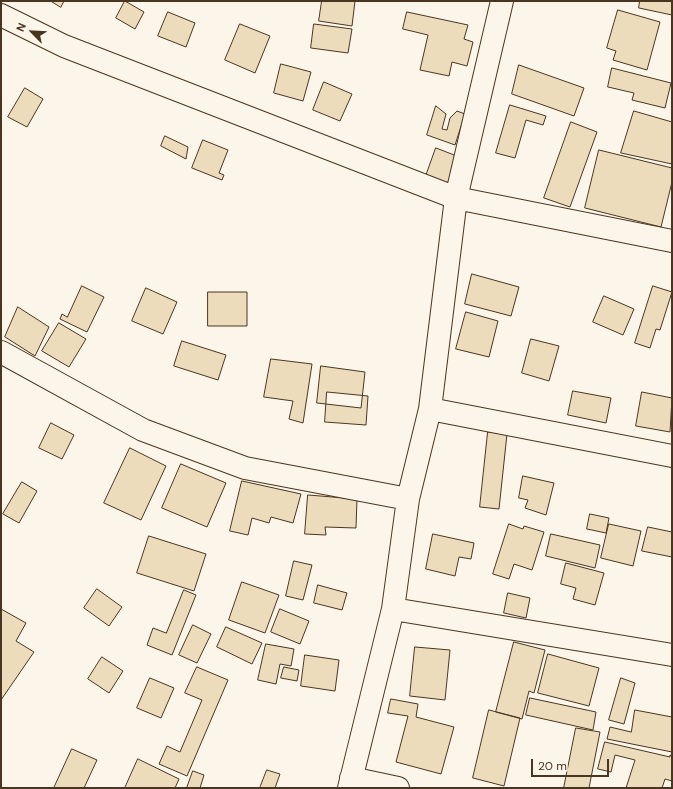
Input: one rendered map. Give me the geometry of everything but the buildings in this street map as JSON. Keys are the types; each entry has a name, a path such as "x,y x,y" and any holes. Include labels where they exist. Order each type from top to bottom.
{"street":[{"path":"398,788 350,783 393,609 408,499 430,409 456,198 502,1"},
{"path":"1,15 64,46 456,198 672,241"},
{"path":"1,352 143,430 245,468 408,499"},
{"path":"430,409 672,456"},
{"path":"393,609 672,655"}]}
